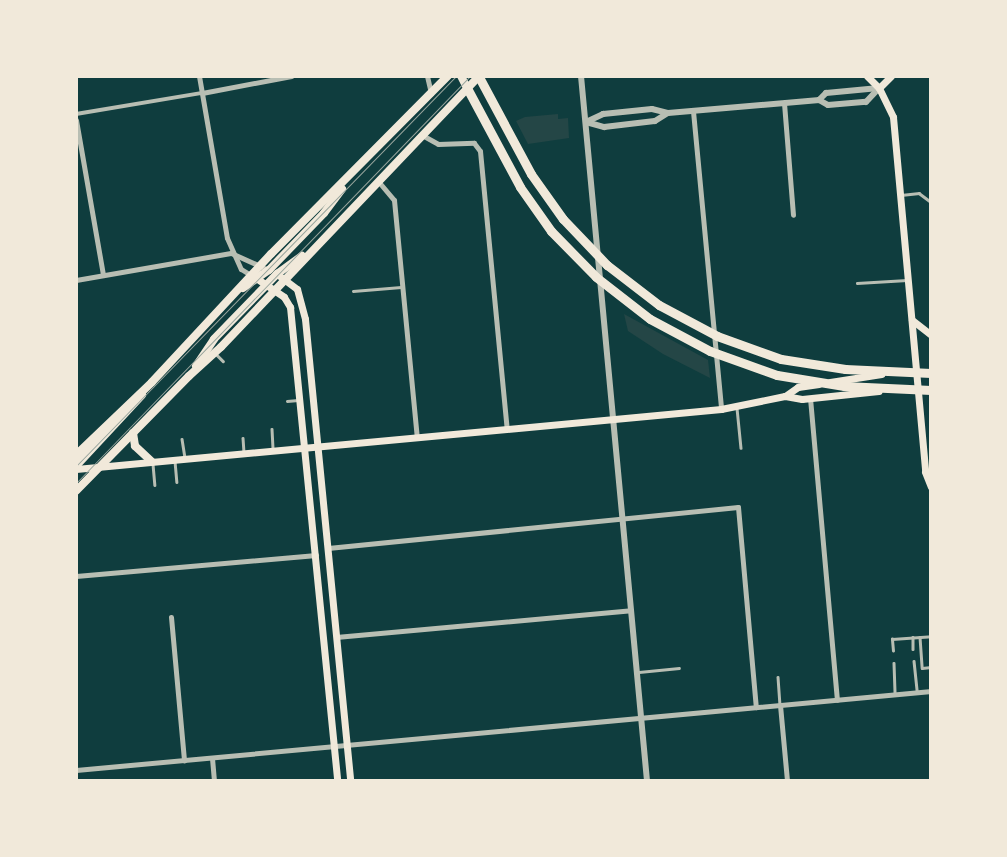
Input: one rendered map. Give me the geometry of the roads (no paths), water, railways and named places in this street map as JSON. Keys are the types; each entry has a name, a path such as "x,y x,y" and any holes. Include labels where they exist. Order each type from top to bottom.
{"highway":[{"path":"479,76 538,185 572,230 612,270 659,305 704,330 744,347 802,363 853,370 931,372"},
{"path":"467,88 528,199 564,246 613,292 669,331 710,351 754,368 806,381 860,387 931,390"},
{"path":"916,371 931,365"}],"main road":[{"path":"255,278 260,266 318,206 353,175 448,76"},
{"path":"461,76 467,88"},
{"path":"76,491 189,376 215,353 308,253 479,76"},
{"path":"866,76 879,88 893,117 925,472 931,487"},
{"path":"879,88 889,77"},
{"path":"76,455 152,382 239,290 269,270 324,213 353,175"},
{"path":"189,376 214,340 277,274 308,253"},
{"path":"277,274 297,289 302,304 318,447 350,781"},
{"path":"255,278 275,290 290,307 337,781"},
{"path":"912,320 931,336"},
{"path":"785,396 798,387 916,371 931,372"},
{"path":"76,468 130,411 152,382"},
{"path":"76,468 721,409 785,396 810,398 931,390"},
{"path":"133,433 135,446 152,462"}],"street":[{"path":"199,76 231,253 241,269 255,278"},
{"path":"76,114 291,76"},
{"path":"427,76 431,94"},
{"path":"581,76 647,781"},
{"path":"586,122 603,114 652,109 668,113 819,100 828,105 866,102 879,88"},
{"path":"819,100 826,93 879,88"},
{"path":"784,104 793,215"},
{"path":"694,111 721,409"},
{"path":"586,122 604,126 655,121 668,113"},
{"path":"76,120 103,275"},
{"path":"422,135 438,144 469,142 478,146 482,158 508,428"},
{"path":"378,181 393,198 417,438"},
{"path":"76,280 231,253 277,274"},
{"path":"810,398 837,700"},
{"path":"328,548 738,507 756,707"},
{"path":"76,576 316,555"},
{"path":"336,637 631,610"},
{"path":"171,617 184,760"},
{"path":"76,770 931,691"},
{"path":"780,705 787,780"},
{"path":"212,758 214,781"}],"lane":[{"path":"899,195 919,193 931,202"},
{"path":"857,283 908,279"},
{"path":"353,291 403,287"},
{"path":"215,353 223,361"},
{"path":"287,401 300,400"},
{"path":"737,406 741,448"},
{"path":"272,429 274,451"},
{"path":"243,438 244,454"},
{"path":"182,439 185,459"},
{"path":"175,460 177,482"},
{"path":"152,462 155,485"},
{"path":"893,651 892,639 931,636"},
{"path":"920,637 922,668 931,667"},
{"path":"913,638 914,649"},
{"path":"914,661 917,693"},
{"path":"894,663 896,694"},
{"path":"637,673 679,668"},
{"path":"778,677 780,705"},
{"path":"780,781 787,780"}],"tram line":[{"path":"76,466 456,76"},
{"path":"76,483 470,76"}]}
